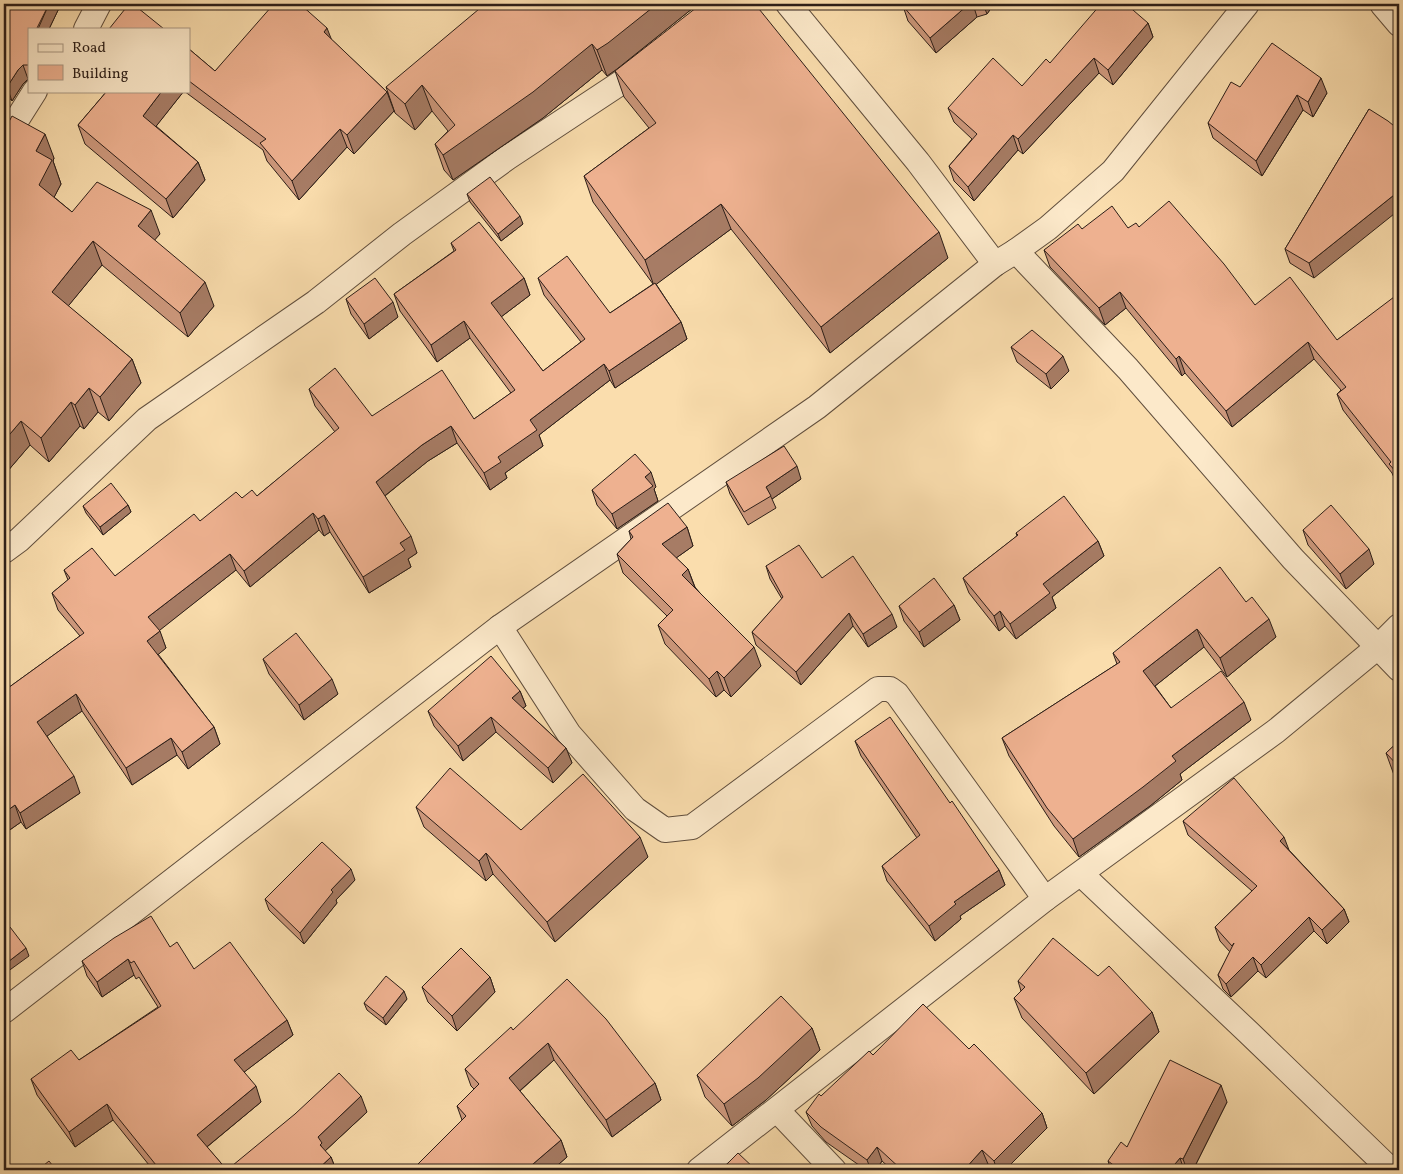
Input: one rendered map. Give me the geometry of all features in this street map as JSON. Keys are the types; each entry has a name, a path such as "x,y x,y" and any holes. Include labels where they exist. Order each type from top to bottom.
{"street":[{"path":"87,28 99,4"},
{"path":"788,4 918,162 995,264"},
{"path":"4,1011 500,628 817,407 995,264 1048,228 1113,171 1247,4"},
{"path":"1382,4 1399,24"},
{"path":"4,551 19,540 147,419 316,302 402,234 507,158 626,80 662,50"},
{"path":"4,140 34,92"},
{"path":"1016,251 1128,369 1293,559 1379,646 1399,669"},
{"path":"699,1170 1045,899 1276,731 1379,646 1399,626"},
{"path":"500,628 569,734 635,809 665,830 692,827 878,688 890,689 897,694 1045,899"},
{"path":"1081,874 1391,1170"},
{"path":"777,1110 834,1170"}],"building":[{"path":"4,4 49,4 37,28 28,28 28,65 23,65 18,70 7,87 4,84"},
{"path":"129,4 133,4 163,28 110,28"},
{"path":"281,4 300,4 327,28 324,32 387,92 347,135 340,129 292,181 260,143 266,139 190,82 190,50 215,71 272,6 276,9"},
{"path":"485,4 657,4 597,50 592,44 533,92 443,155 435,144 455,125 422,85 405,104 386,87"},
{"path":"701,4 755,4 939,232 821,327 721,204 645,260 584,176 656,123 615,71"},
{"path":"905,4 969,4 930,38 903,6"},
{"path":"1101,4 1126,4 1148,23 1108,70 1094,58 1018,139 1013,135 968,187 949,166 977,134 948,108 993,58 1022,86 1046,59 1050,63"},
{"path":"1272,43 1321,78 1308,102 1297,95 1256,161 1208,123 1231,82 1240,87"},
{"path":"106,92 161,92 143,116 198,162 166,199 78,125"},
{"path":"1369,109 1399,130 1399,191 1309,263 1285,249"},
{"path":"12,116 45,134 36,151 52,160 39,185 72,212 97,182 151,210 138,226 205,282 180,313 93,241 52,292 132,359 100,397 89,388 75,405 71,402 41,438 21,421 4,441 4,131"},
{"path":"490,177 520,216 498,234 467,194"},
{"path":"1169,201 1224,264 1255,305 1290,277 1337,340 1399,295 1399,475 1389,464 1391,462 1337,394 1346,387 1308,342 1226,411 1179,356 1176,359 1120,292 1099,308 1044,250 1078,224 1082,229 1112,206 1128,228 1136,223 1139,227"},
{"path":"479,222 524,278 491,303 543,371 585,339 538,278 567,256 610,313 655,283 681,322 609,371 604,364 530,420 537,430 498,457 501,462 484,473 451,426 422,445 376,482 411,536 400,543 405,550 363,577 324,515 318,519 313,513 244,571 230,554 148,617 160,631 147,641 214,727 182,752 171,738 126,768 76,694 37,722 74,776 20,813 15,805 4,813 4,681 8,688 84,633 52,593 70,578 64,570 92,548 115,576 194,514 200,521 236,492 242,498 252,490 257,496 339,428 309,389 335,368 372,416 442,370 474,419 515,390 464,321 431,345 394,294 456,250 451,243"},
{"path":"375,278 393,302 364,324 346,299"},
{"path":"1032,330 1063,356 1046,374 1011,347"},
{"path":"784,446 797,466 766,487 771,496 744,512 726,482"},
{"path":"635,454 651,472 645,477 653,486 612,514 592,490"},
{"path":"111,483 128,505 100,527 83,506"},
{"path":"1064,496 1098,541 1043,584 1050,593 1010,624 1000,611 994,616 963,578 1018,535 1016,533"},
{"path":"668,503 687,527 662,544 688,569 682,575 754,647 724,678 717,671 709,679 658,625 673,610 617,554 633,537 629,531"},
{"path":"1331,505 1369,549 1340,574 1303,530"},
{"path":"799,545 822,578 853,556 892,614 863,634 849,613 796,672 752,632 783,597 766,566"},
{"path":"1220,567 1246,602 1252,597 1269,619 1220,658 1197,629 1143,671 1171,708 1221,671 1244,702 1172,756 1176,761 1073,839 1047,808 1002,738 1120,662 1113,653"},
{"path":"934,578 954,605 919,632 899,606"},
{"path":"296,633 332,679 299,705 263,659"},
{"path":"491,656 520,691 512,698 566,748 548,768 491,717 458,746 428,711"},
{"path":"890,717 950,803 952,801 999,870 954,902 956,904 929,926 882,866 920,835 855,741"},
{"path":"1399,741 1399,767 1386,753"},
{"path":"450,768 521,830 583,774 640,837 547,922 486,853 479,861 416,807"},
{"path":"1234,778 1284,837 1280,841 1344,909 1322,930 1309,917 1261,965 1253,957 1226,984 1218,975 1234,943 1232,946 1215,927 1257,886 1183,821"},
{"path":"322,842 351,869 331,890 333,892 300,933 265,899"},
{"path":"151,916 170,947 177,942 194,969 230,942 287,1020 234,1060 256,1086 197,1135 227,1170 160,1170 107,1104 69,1132 31,1079 71,1050 79,1060 161,1006 134,961 131,963 128,959 97,982 82,961 114,938"},
{"path":"10,927 26,948 4,965 4,931"},
{"path":"1053,938 1098,976 1109,966 1152,1012 1086,1073 1014,998 1025,987 1018,981"},
{"path":"461,948 490,977 452,1016 422,987"},
{"path":"386,976 404,991 383,1018 364,1003"},
{"path":"567,979 606,1019 655,1083 606,1120 548,1043 509,1078 561,1140 526,1170 423,1170 417,1165 466,1116 457,1106 479,1084 465,1069 511,1027 513,1030"},
{"path":"781,996 812,1028 758,1078 724,1104 697,1075"},
{"path":"923,1004 969,1049 974,1044 1042,1113 994,1161 982,1150 964,1170 902,1170 877,1147 867,1160 821,1127 806,1112 819,1094 821,1096 869,1051 873,1055"},
{"path":"1170,1060 1221,1085 1183,1159 1180,1158 1170,1170 1120,1170 1108,1161 1121,1142 1127,1147"},
{"path":"339,1073 361,1096 318,1137 322,1143 320,1145 331,1157 319,1170 227,1170 295,1114"},
{"path":"1399,1101 1399,1111 1395,1108"},
{"path":"738,1153 756,1170 721,1170"},
{"path":"49,1161 56,1170 38,1170"}]}
